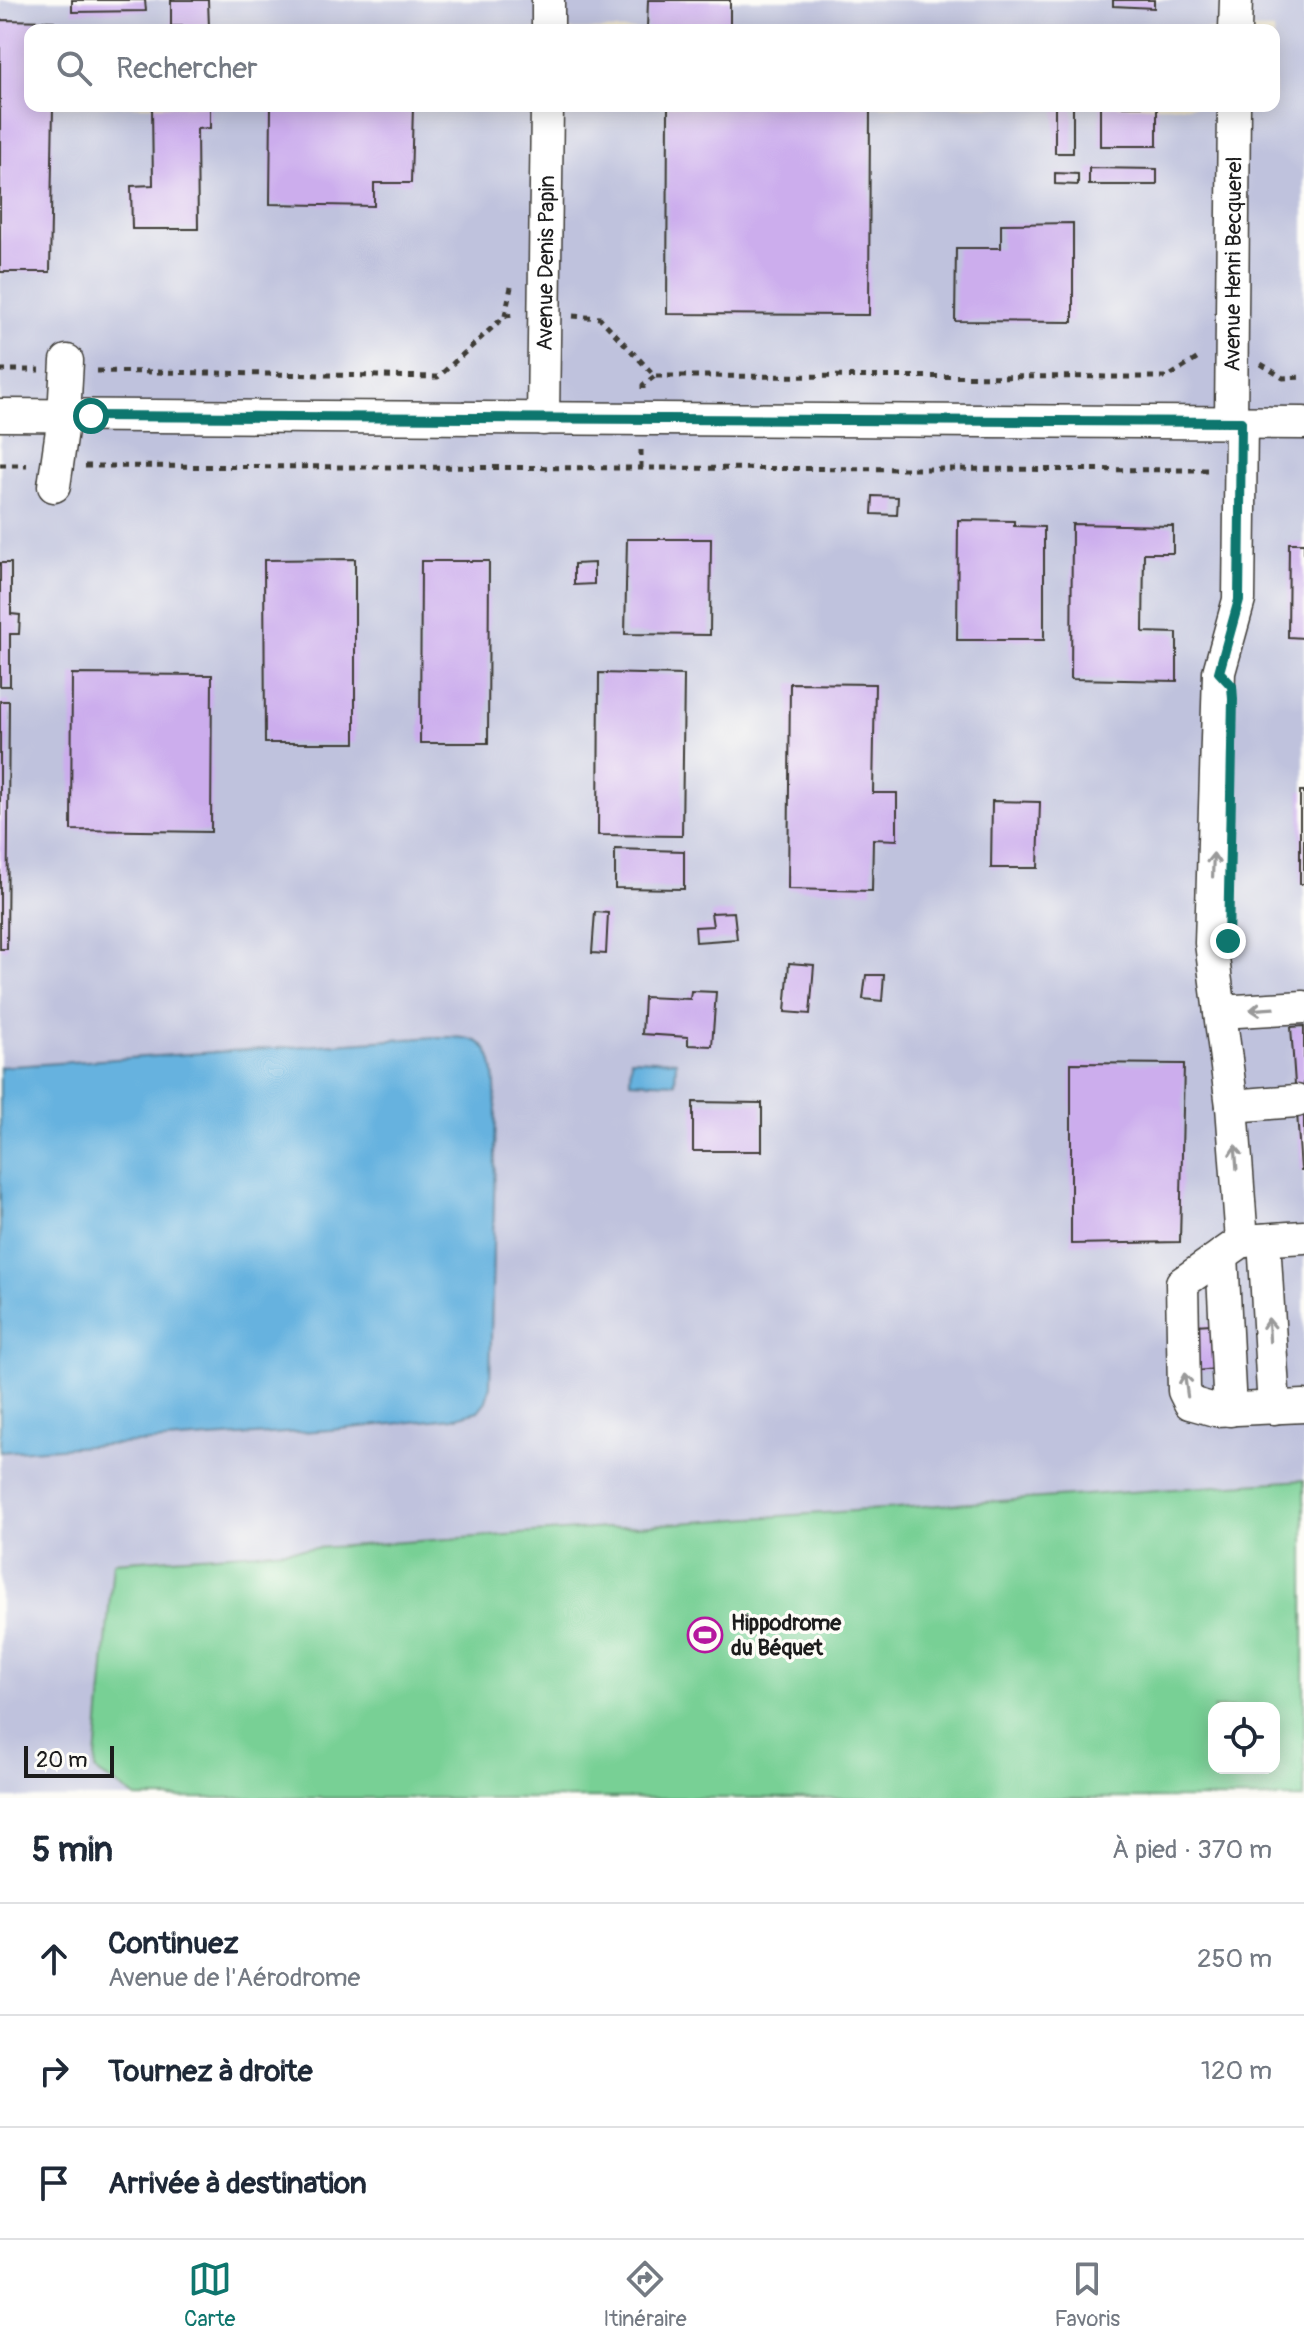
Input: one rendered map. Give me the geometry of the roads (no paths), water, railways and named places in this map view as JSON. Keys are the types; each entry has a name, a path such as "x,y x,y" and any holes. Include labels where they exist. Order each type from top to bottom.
{"street":[{"path":"548,0 548,24"},
{"path":"1235,24 1236,0"},
{"name":"Avenue Denis Papin","path":"543,419 547,112"},
{"name":"Avenue Henri Becquerel","path":"1234,112 1231,359 1236,422 1239,600 1219,672 1211,943 1232,1106 1243,1245"},
{"path":"55,476 68,366"},
{"path":"0,415 1304,423"},
{"path":"1220,1012 1304,1007"},
{"path":"1232,1106 1296,1101"},
{"path":"1243,1245 1289,1407 1215,1410 1190,1403 1184,1391 1182,1283 1243,1245 1304,1237"},
{"path":"1230,1410 1243,1245"}],"water":[{"path":"435,1037 464,1038 481,1044 494,1069 496,1108 490,1386 486,1401 478,1411 453,1418 330,1430 0,1452 0,1067"},
{"path":"631,1059 676,1061 675,1083 630,1081"}],"place":[{"name":"Hippodrome du Béquet","path":"705,1635"}]}
